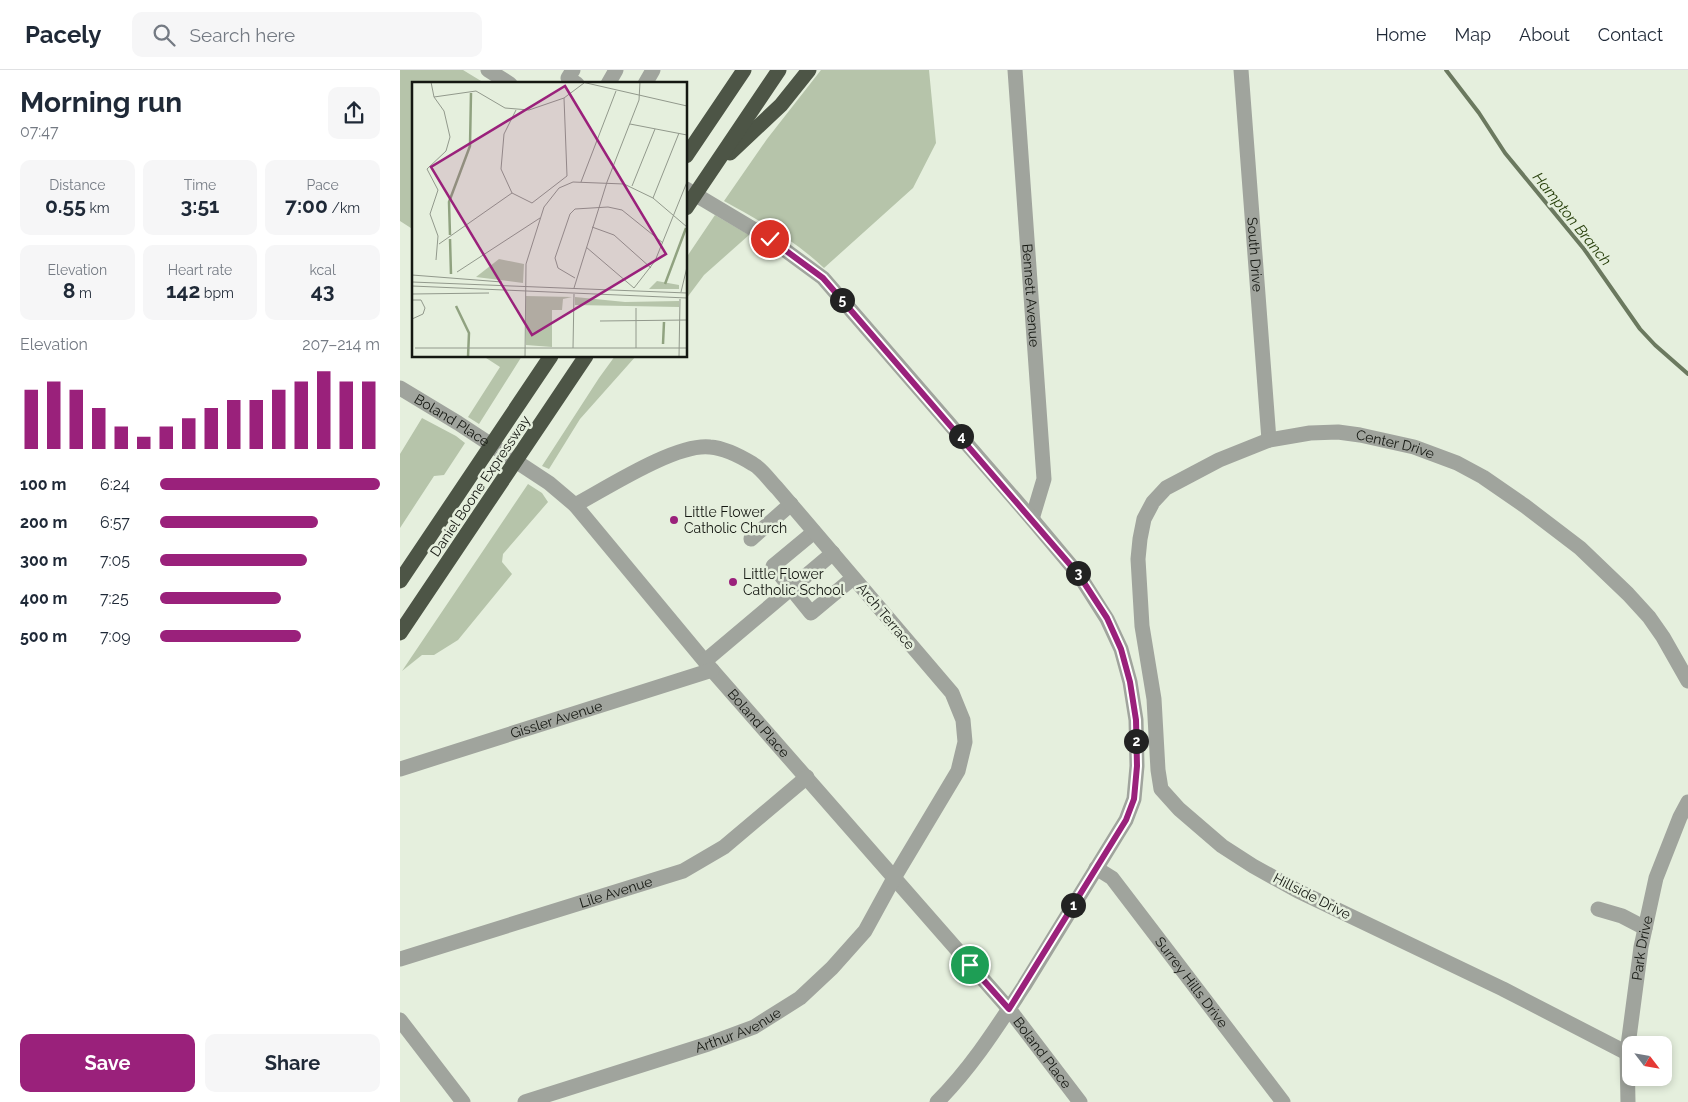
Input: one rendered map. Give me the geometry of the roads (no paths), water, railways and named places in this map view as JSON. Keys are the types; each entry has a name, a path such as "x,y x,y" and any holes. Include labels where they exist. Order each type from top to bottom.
{"highway":[{"path":"726,96 737,70"},
{"path":"688,153 744,70"},
{"path":"688,205 779,70"},
{"path":"711,172 781,105 809,70"},
{"name":"Daniel Boone Expressway","path":"400,581 550,358"},
{"name":"Daniel Boone Expressway","path":"400,633 585,358"}],"street":[{"path":"488,70 507,82"},
{"path":"573,70 568,78 574,82"},
{"path":"609,82 616,70"},
{"path":"646,82 653,70"},
{"name":"Bennett Avenue","path":"1015,70 1044,479 1032,519"},
{"name":"South Drive","path":"1241,70 1268,440"},
{"path":"688,190 770,239 823,278 1079,575 1107,618 1121,649 1130,682 1136,720 1137,766 1134,799 1126,820 1009,1009 964,1073 937,1102"},
{"name":"Boland Place","path":"400,388 458,423 549,483 575,505 709,665 1009,1009 1080,1102"},
{"name":"Center Drive","path":"1142,626 1138,558 1140,539 1144,519 1153,502 1166,488 1219,460 1268,440 1310,433 1338,432 1414,447 1457,463 1483,477 1525,506 1580,548 1628,594 1649,617 1663,637 1688,681"},
{"name":"Arch Terrace","path":"575,505 665,457 691,448 710,447 735,454 755,465 833,553 952,693 963,720 965,742 958,771 894,878"},
{"path":"752,539 791,504"},
{"path":"814,532 773,566 811,613 853,578"},
{"path":"709,665 791,588 833,553"},
{"name":"Hillside Drive","path":"1142,626 1154,699 1160,788 1197,826 1237,856 1298,891 1503,989 1622,1050"},
{"name":"Gissler Avenue","path":"400,769 709,665"},
{"name":"Lile Avenue","path":"400,959 683,871 724,847 807,777"},
{"name":"Park Drive","path":"1629,1036 1641,947 1656,878 1680,817 1688,802"},
{"name":"Surrey Hills Drive","path":"1096,868 1112,878 1284,1102"},
{"name":"Arthur Avenue","path":"525,1102 698,1047 754,1027 800,998 832,968 865,931 894,878"},
{"path":"1598,909 1622,916 1645,928"},
{"path":"400,1020 463,1102"},
{"name":"Park Drive","path":"1628,1086 1628,1102"}],"waterway":[{"name":"Hampton Branch","path":"1446,70 1479,113 1505,153 1584,249 1640,329 1688,374"}],"place":[{"name":"Little Flower Catholic Church","path":"674,520"},
{"name":"Little Flower Catholic School","path":"733,582"}]}
